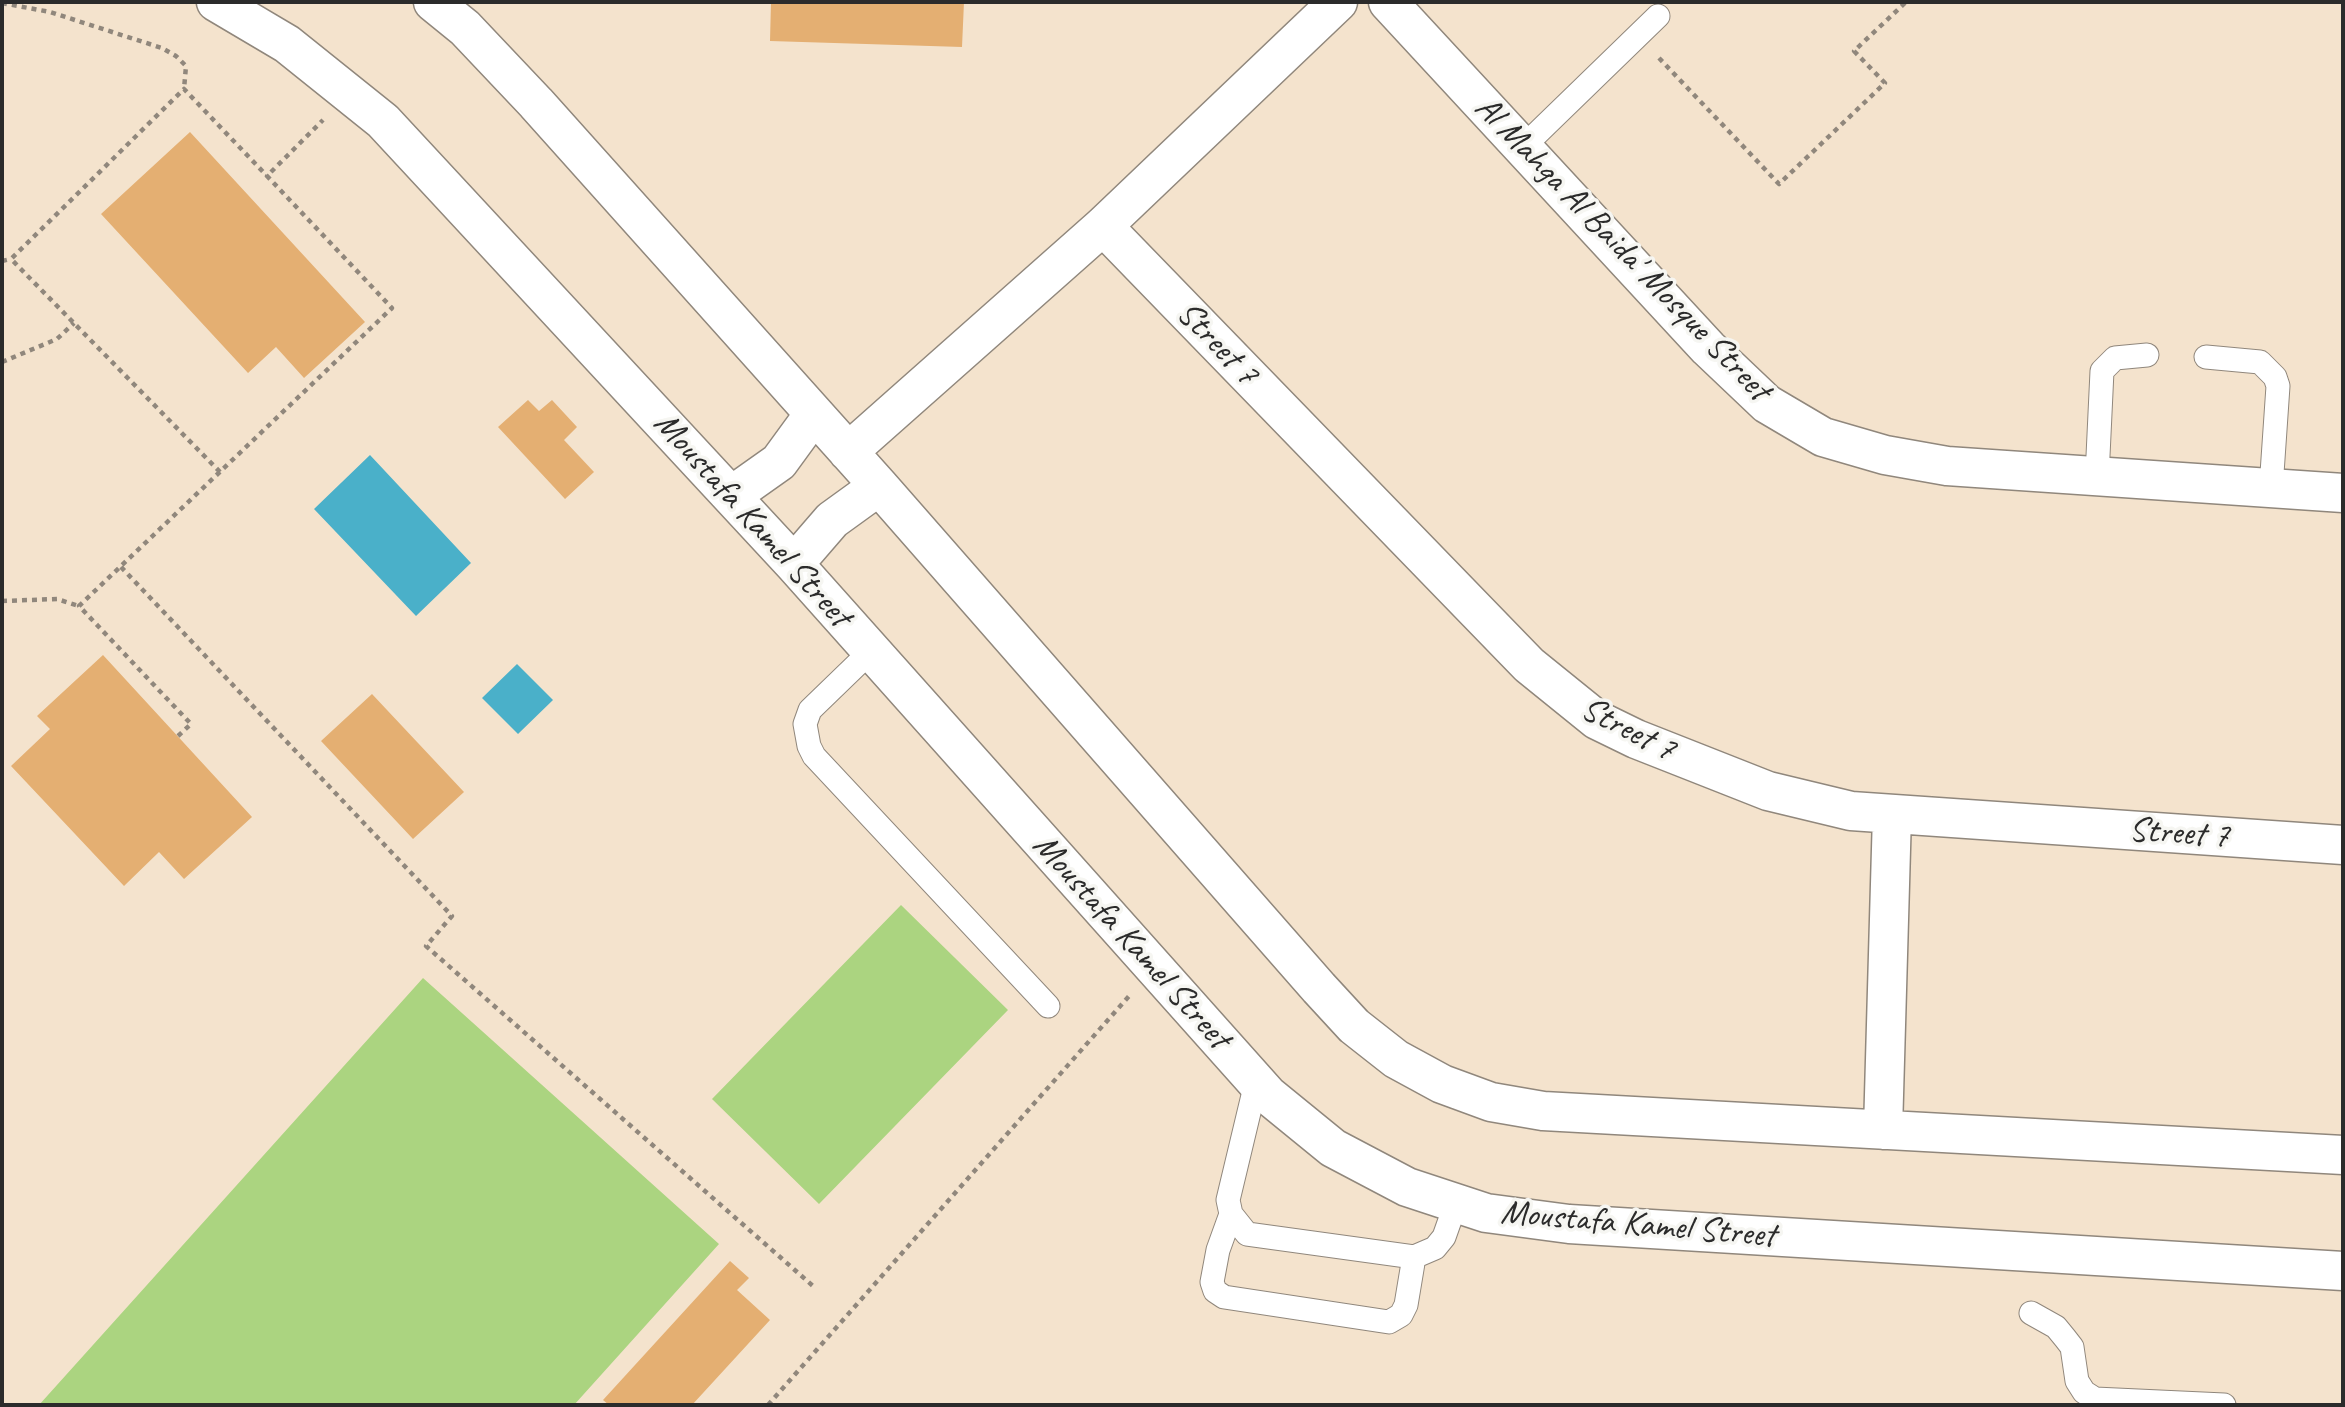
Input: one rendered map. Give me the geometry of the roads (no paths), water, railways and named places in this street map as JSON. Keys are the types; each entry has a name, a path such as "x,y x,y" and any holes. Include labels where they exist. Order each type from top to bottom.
{"street":[{"name":"Moustafa Kamel Street","path":"216,2 287,44 383,121 794,564 1256,1083 1333,1148 1407,1187 1486,1213 1569,1224 2343,1271"},
{"path":"433,2 465,28 536,103 879,486 1318,988 1354,1026 1396,1059 1454,1088 1491,1101 1543,1111 2343,1155"},
{"path":"848,452 1103,226 1338,2"},
{"name":"Al Mahga Al Baida' Mosque Street","path":"1388,2 1708,348 1767,404 1823,437 1885,455 1947,466 2343,494"},
{"name":"Street 7","path":"1103,226 1519,656 1562,694 1597,720 1636,739 1768,791 1830,807 1892,814 2343,845"},
{"path":"731,496 779,462 814,414"},
{"path":"794,564 832,520 879,486"},
{"path":"1883,1130 1892,814"}],"lane":[{"path":"1522,147 1658,16"},
{"path":"2097,477 2102,371 2115,358 2147,355"},
{"path":"2206,358 2260,362 2275,377 2278,386 2271,488"},
{"path":"871,651 810,710 806,724 809,746 814,756 1048,1006"},
{"path":"1256,1083 1228,1200 1231,1214 1247,1234 1414,1257 1435,1248 1444,1237 1456,1203"},
{"path":"1231,1214 1218,1250 1212,1282 1215,1291 1224,1297 1389,1322 1404,1310 1414,1257"},
{"path":"2031,1313 2056,1327 2072,1347 2077,1381 2084,1392 2095,1399 2224,1405"}],"water":[{"path":"370,455 471,563 416,616 314,509"},
{"path":"517,664 553,700 518,734 482,698"}]}
